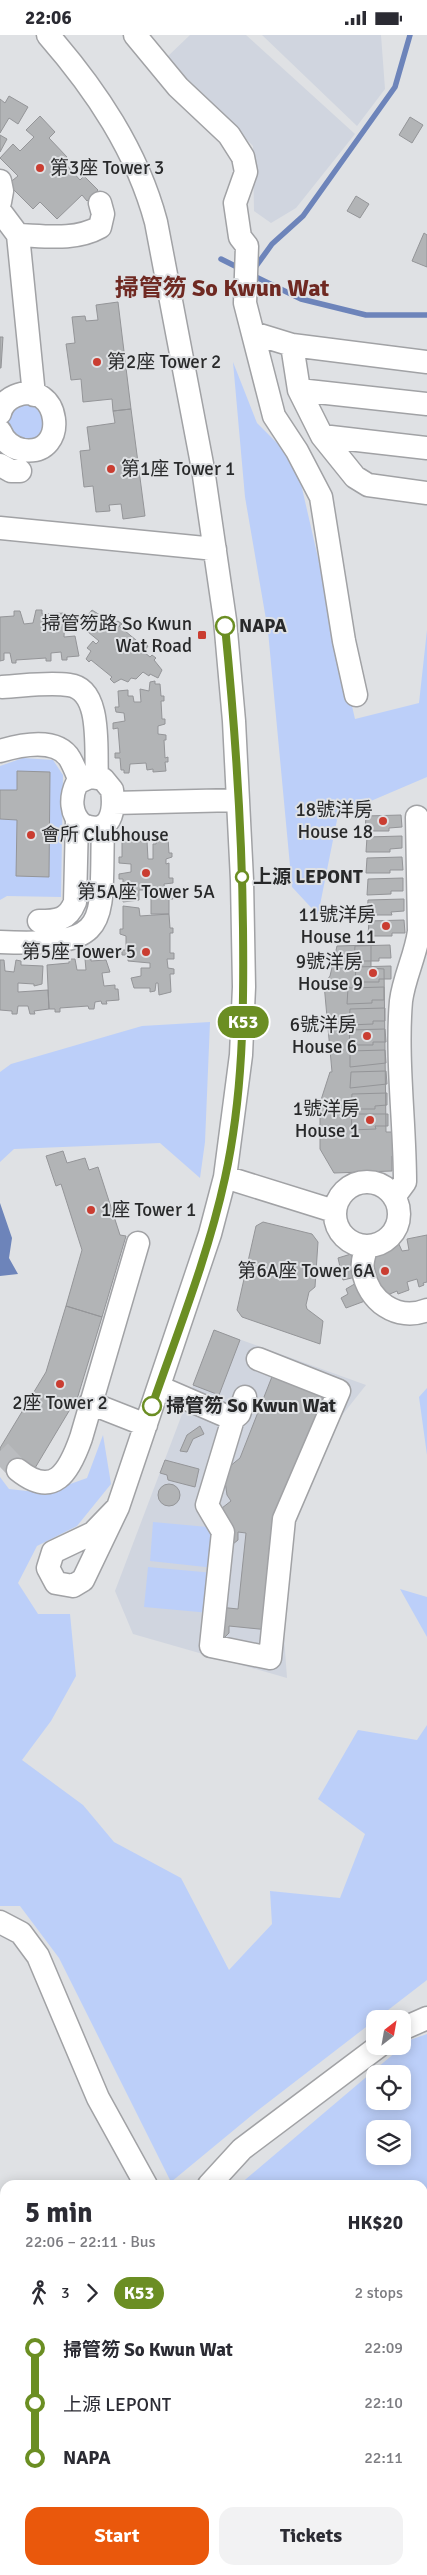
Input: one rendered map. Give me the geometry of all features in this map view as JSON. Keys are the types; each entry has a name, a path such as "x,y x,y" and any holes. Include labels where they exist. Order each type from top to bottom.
{"street":[{"path":"48,35 105,107 147,191 156,222 203,469 215,549 234,721 238,800 242,890 243,1012 236,1109 225,1177 210,1234 118,1507"},
{"path":"135,35 178,87 230,135 243,157 246,172 235,203 240,237 247,246 245,303 274,416 297,451 321,497 344,641 356,695"},
{"path":"0,181 2,191 0,202"},
{"path":"18,235 71,237 91,232 100,227 103,214 100,203"},
{"path":"0,211 18,235 34,395"},
{"path":"253,333 292,345 427,362"},
{"path":"292,345 299,390 322,436 355,477 368,485 427,493"},
{"path":"299,390 427,404"},
{"path":"0,413 7,401 15,396 34,395 49,405 53,412 54,430 44,444 28,451 9,445 0,431"},
{"path":"322,436 427,448"},
{"path":"0,527 215,549"},
{"path":"2,687 70,685 84,692 93,707 88,779 73,796 74,815 77,821 75,902 72,909 58,921 39,921"},
{"path":"0,751 21,746 52,746 59,749 88,779 109,784 112,790 113,803 112,815 103,826 100,909 94,925 80,937 71,939 45,942 0,941"},
{"path":"113,803 238,800"},
{"path":"394,1197 405,1181 401,1003 403,989 417,945 422,877 417,817"},
{"path":"77,821 89,828 103,826"},
{"path":"225,1177 334,1211"},
{"path":"361,1182 379,1184 394,1197 400,1216 392,1235 385,1242 366,1247 357,1245 341,1234 336,1225 334,1211 336,1203 344,1190 361,1182"},
{"path":"18,1470 38,1483 54,1481 61,1476 75,1453 138,1243"},
{"path":"366,1247 362,1268 365,1279 371,1292 383,1305 394,1312 404,1315 418,1314 427,1310"},
{"path":"245,1397 239,1414 233,1419 207,1505 223,1532 211,1646 270,1657 284,1519 339,1391 258,1359"},
{"path":"159,1387 226,1418 233,1419"},
{"path":"90,1403 146,1425"},
{"path":"0,1922 21,1933 38,1956 95,2091 126,2153 143,2180"},
{"path":"411,2025 427,2018"},
{"path":"214,2180 242,2149 367,2055"}],"shaded area":[{"path":"190,35 246,35 355,134 296,208 271,223 254,211 253,146 166,58"},
{"path":"262,35 381,35 385,89 357,126"},
{"path":"233,362 257,423 296,462 355,719 419,703 427,630 427,777 338,815 318,915 292,887 268,631 245,497"},
{"path":"13,403 42,406 43,439 15,443 4,416"},
{"name":"會所 Clubhouse","path":"23,758 53,760 63,775 61,897 7,896 0,900 0,766"},
{"path":"210,1022 205,1142 200,1178 160,1143 14,1149 0,1162 0,1072 11,1064 142,1026"},
{"path":"0,1203 12,1238 9,1258 18,1274 0,1276"},
{"path":"214,1330 366,1385 320,1443 292,1514 281,1595 287,1678 133,1634 115,1591"},
{"path":"427,1388 427,1455 419,1397"},
{"path":"103,1435 111,1484 77,1526 37,1546 18,1583 38,1614 70,1614 76,1676 51,1721 22,1760 83,1805 114,1842 181,1878 229,1970 272,1924 270,1891 340,1898 365,1834 318,1799 358,1730 417,1740 427,1725 427,1980 388,2010 366,2010 366,2027 257,2111 173,2180 170,2180 59,1958 20,1906 0,1906 0,1477 9,1489 45,1493 87,1478"},
{"path":"153,1522 219,1528 215,1568 150,1561"},
{"path":"148,1567 214,1573 210,1613 144,1607"},
{"path":"400,1589 427,1597 427,1637"},
{"path":"427,2034 427,2180 245,2180 366,2077 366,2110 411,2110 411,2065 381,2065 392,2055 411,2055 411,2040"}],"building":[{"path":"9,96 28,107 18,124 9,118 0,133 0,99 5,103"},
{"name":"第3座 Tower 3","path":"40,116 55,132 49,138 67,157 63,161 80,180 84,176 98,190 87,201 82,195 57,219 40,202 33,209 8,184 18,176 0,158 13,144 20,151 34,137 26,130"},
{"path":"410,117 423,125 412,143 399,135"},
{"path":"0,135 7,139 0,152"},
{"path":"356,196 369,204 360,218 347,211"},
{"path":"424,233 427,235 427,267 412,261"},
{"name":"第2座 Tower 2","path":"118,302 131,409 113,411 112,399 83,402 81,379 71,380 66,344 75,343 72,317 85,316 86,321 98,320 96,305"},
{"path":"0,337 3,337 1,368 0,368"},
{"name":"第1座 Tower 1","path":"131,409 145,516 123,519 121,504 109,505 110,511 96,512 93,486 84,487 80,451 90,450 87,427 115,423 113,411"},
{"path":"36,610 42,610 42,614 65,613 64,637 75,636 79,656 67,657 67,660 62,660 61,652 51,653 51,661 46,661 46,658 16,660 16,663 12,663 10,653 4,653 4,660 0,661 0,617 14,616 14,611 20,611 24,624 33,623"},
{"path":"92,610 103,617 105,615 108,618 107,621 112,625 118,621 122,624 119,626 142,645 144,643 148,646 144,652 150,657 152,655 156,658 154,660 162,670 158,678 143,672 136,679 131,678 128,682 121,679 114,683 110,679 112,677 91,660 89,662 86,659 91,651 87,648 93,641 96,644 99,641 88,632 92,628 85,619"},
{"path":"155,681 155,684 160,684 161,696 164,696 164,701 161,701 162,719 165,719 165,724 158,726 158,734 166,735 166,740 164,740 165,758 168,757 168,762 165,762 166,771 153,772 153,769 147,770 146,763 130,764 129,773 124,773 124,770 121,770 120,758 115,758 115,753 120,753 118,728 113,729 113,723 125,721 124,713 116,712 115,707 119,707 118,691 128,690 128,696 133,696 134,702 141,702 140,689 149,691 150,682"},
{"name":"會所 Clubhouse","path":"17,771 50,772 49,877 16,876 17,820 0,819 0,790 17,790"},
{"name":"18號洋房 House 18","path":"401,815 402,827 389,828 389,831 365,831 366,816"},
{"name":"第5A座 Tower 5A","path":"134,831 134,834 138,834 138,841 147,841 148,859 153,859 153,844 156,844 158,835 168,838 169,853 172,853 172,857 166,859 166,864 169,863 169,878 173,878 173,883 164,884 165,893 173,894 173,899 169,899 169,914 151,914 151,890 139,890 139,900 123,902 123,879 119,879 119,874 131,872 131,864 119,863 119,857 122,857 122,834"},
{"path":"402,836 402,848 390,849 390,852 366,852 367,837"},
{"path":"402,857 403,870 390,870 390,873 366,873 367,858"},
{"path":"403,878 403,891 391,891 391,894 367,895 368,879"},
{"path":"404,899 404,911 391,912 392,915 367,915 368,900"},
{"name":"第5座 Tower 5","path":"123,906 139,908 140,916 169,914 170,928 173,928 173,933 170,933 170,953 174,953 174,959 167,959 168,968 174,969 174,974 170,974 171,992 159,995 158,983 156,983 155,991 150,992 150,988 134,988 131,978 141,976 141,968 150,968 150,963 128,961 128,955 122,955 122,950 126,950 126,936 120,934 120,929 123,929"},
{"name":"11號洋房 House 11","path":"404,920 405,933 392,933 392,936 368,936 369,921"},
{"path":"371,945 371,968 384,969 386,1132 396,1132 397,1156 392,1156 392,1171 334,1173 320,1149 320,1103 330,1072 332,1072 324,984 330,976 337,946"},
{"path":"390,945 391,958 379,958 379,961 354,961 355,946"},
{"path":"69,959 75,959 77,970 86,970 85,959 91,959 91,961 106,960 110,972 102,973 104,986 115,985 115,989 118,989 119,1000 106,1001 107,1004 102,1004 101,1001 95,1002 94,1009 89,1009 88,1006 60,1008 60,1012 55,1012 55,1009 49,1009 47,965 69,963"},
{"path":"0,960 4,960 5,971 14,972 16,960 21,961 21,965 43,966 42,984 34,986 34,984 18,983 18,992 48,990 49,1009 34,1011 35,1014 30,1014 28,1006 18,1006 17,1014 12,1014 12,1011 0,1010"},
{"name":"9號洋房 House 9","path":"391,966 391,979 379,979 379,982 355,982 356,967"},
{"path":"384,987 384,1000 372,1000 372,1003 347,1004 348,988"},
{"path":"385,1008 385,1021 373,1021 373,1024 349,1025 350,1009"},
{"name":"6號洋房 House 6","path":"385,1029 386,1042 373,1042 373,1045 349,1045 350,1030"},
{"path":"385,1050 386,1063 350,1067 350,1051"},
{"path":"386,1071 387,1084 350,1088 351,1072"},
{"path":"387,1093 387,1105 375,1106 375,1109 351,1109 352,1094"},
{"name":"1號洋房 House 1","path":"352,1114 388,1114 388,1126 375,1126 376,1129 351,1130"},
{"name":"1座 Tower 1","path":"63,1151 67,1163 85,1158 89,1170 98,1167 120,1235 126,1236 102,1317 66,1306 82,1250 61,1184 56,1186 46,1156"},
{"path":"263,1222 312,1234 318,1242 315,1287 309,1292 306,1305 307,1309 323,1321 320,1344 242,1317 237,1310 256,1226"},
{"name":"第6A座 Tower 6A","path":"427,1235 427,1282 423,1283 424,1285 419,1287 417,1279 407,1282 409,1290 398,1294 397,1291 366,1304 365,1301 346,1308 341,1298 348,1294 346,1289 358,1282 356,1277 343,1280 338,1258 351,1254 352,1259 393,1246 393,1244 398,1242 402,1251 409,1250 407,1239"},
{"name":"2座 Tower 2","path":"66,1306 102,1317 78,1396 35,1468 24,1470 0,1456 0,1448 46,1372"},
{"path":"214,1330 240,1340 219,1395 193,1385"},
{"path":"275,1369 327,1390 281,1506 269,1630 229,1626 229,1633 224,1638 217,1632 219,1607 238,1609 246,1533 238,1532 238,1540 233,1544 222,1508 231,1501 227,1495 225,1481 229,1467 240,1458"},
{"path":"200,1426 204,1434 193,1439 187,1452 180,1451 187,1435"},
{"path":"165,1460 199,1469 195,1487 168,1480 167,1475 160,1473"},
{"path":"169,1484 177,1487 180,1495 177,1503 169,1506 161,1503 158,1495 161,1487"}],"waterway":[{"path":"254,269 272,244 303,216 395,87 410,35"},
{"path":"221,259 241,269"},
{"path":"252,275 301,299 366,315 427,315"}],"tunnel":[{"path":"0,1451 18,1470"}],"bus line":[{"name":"K53","path":"152,1406 210,1234 225,1177 236,1109 244,987 242,880 234,721 225,626"}],"place":[{"name":"第3座 Tower 3","path":"40,168"},
{"name":"第2座 Tower 2","path":"97,362"},
{"name":"第1座 Tower 1","path":"111,469"},
{"name":"NAPA","path":"225,626"},
{"name":"掃管笏路 So Kwun Wat Road","path":"202,635"},
{"name":"18號洋房 House 18","path":"383,821"},
{"name":"會所 Clubhouse","path":"31,835"},
{"name":"第5A座 Tower 5A","path":"146,873"},
{"name":"上源 LEPONT","path":"242,877"},
{"name":"11號洋房 House 11","path":"386,926"},
{"name":"第5座 Tower 5","path":"146,952"},
{"name":"9號洋房 House 9","path":"373,973"},
{"name":"6號洋房 House 6","path":"367,1036"},
{"name":"1號洋房 House 1","path":"370,1120"},
{"name":"1座 Tower 1","path":"91,1210"},
{"name":"第6A座 Tower 6A","path":"385,1271"},
{"name":"2座 Tower 2","path":"60,1384"},
{"name":"掃管笏 So Kwun Wat","path":"152,1406"}],"district":[{"name":"掃管笏 So Kwun Wat","path":"222,288"}]}
